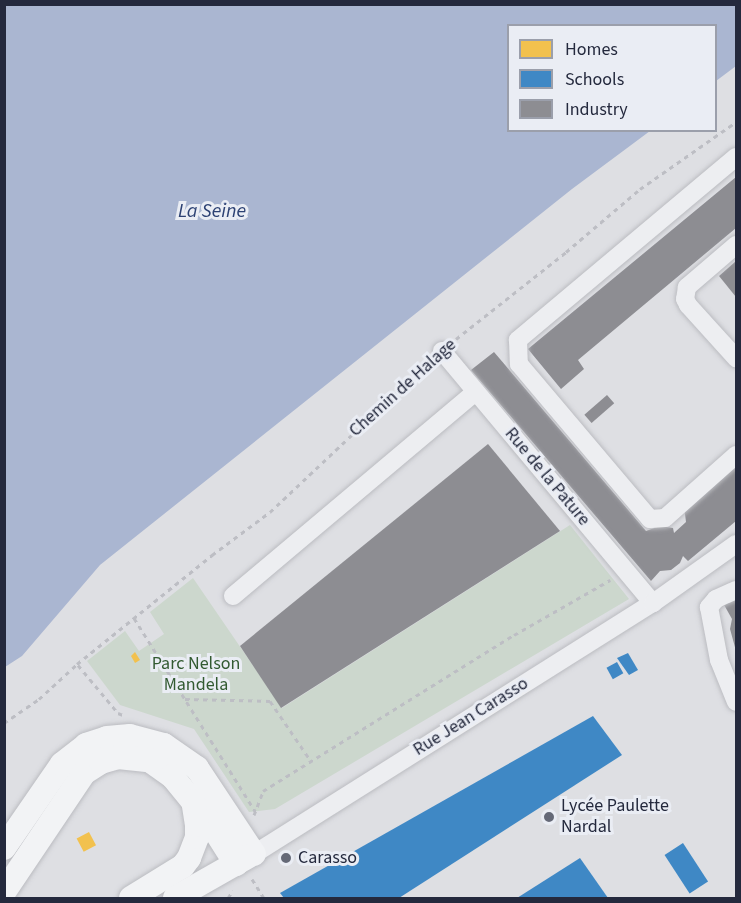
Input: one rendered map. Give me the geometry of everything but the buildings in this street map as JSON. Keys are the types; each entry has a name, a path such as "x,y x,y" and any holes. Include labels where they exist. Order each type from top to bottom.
{"main road":[{"path":"4,849 62,764 86,745 130,736 164,745 197,768 243,862"},
{"path":"4,892 23,868 84,773 101,762 130,757 149,760 172,776 243,862"},
{"path":"193,801 197,837 189,864 200,893"},
{"path":"175,898 200,893 243,862"},
{"name":"Rue Jean Carasso","path":"189,864 243,862"},
{"path":"131,898 189,864"}],"street":[{"path":"736,157 518,340 519,364 650,519 666,518 736,455"},
{"path":"736,245 687,287 685,299 736,358"},
{"name":"Rue de la Pature","path":"442,351 653,603"},
{"path":"233,596 448,411 475,392"},
{"name":"Rue Jean Carasso","path":"243,862 653,603 736,544"},
{"path":"736,590 716,599 709,607 719,660 736,702"}],"path":[{"name":"Chemin de Halage","path":"4,723 39,699 77,664 270,512 442,351 566,252 640,189 736,122"},
{"path":"134,618 255,811 263,791 514,635 626,570"},
{"path":"185,699 270,701 311,761"},
{"path":"243,862 264,898"}],"green space":[{"name":"Parc Nelson Mandela","path":"570,525 629,599 275,809 249,812 194,729 120,705 87,661 125,631 139,651 164,634 150,612 193,578 282,708"}],"water":[{"name":"La Seine","path":"5,4 736,5 736,66 717,80 717,24 507,24 507,132 649,132 572,189 100,565 22,656 5,667"}],"place":[{"name":"Lycée Paulette Nardal","path":"549,817"},
{"name":"Carasso","path":"286,858"}]}
